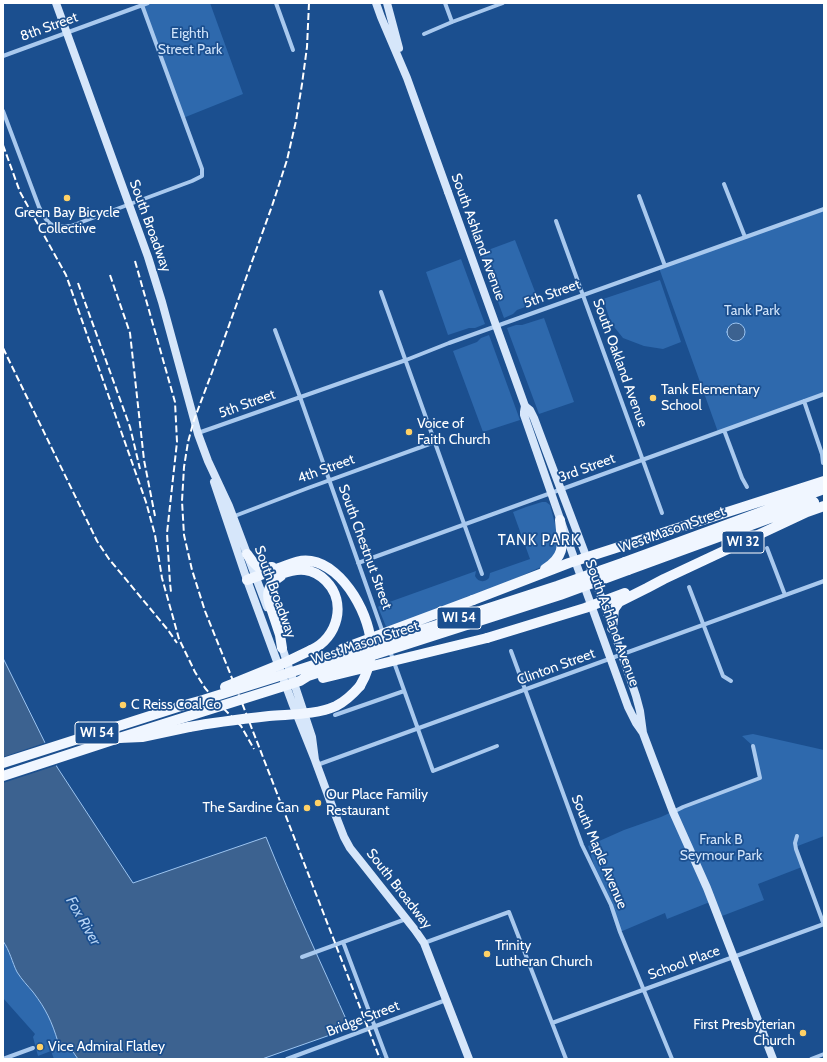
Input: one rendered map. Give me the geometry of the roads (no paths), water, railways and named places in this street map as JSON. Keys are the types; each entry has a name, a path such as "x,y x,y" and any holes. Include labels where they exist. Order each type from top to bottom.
{"main road":[{"name":"South Broadway","path":"56,3 141,235 156,282 198,434 208,461 217,479 293,705 316,762 338,824 350,848 424,943 469,1059"},
{"name":"South Ashland Avenue","path":"376,3 407,78 525,406 524,415 610,659 630,710 643,733"},
{"name":"South Ashland Avenue","path":"387,3 407,78"},
{"name":"South Ashland Avenue","path":"525,406 532,413 603,602 639,706 643,733 673,812 703,881 773,1059"},
{"name":"WI 32","path":"576,561 824,481"},
{"name":"West Mason Street","path":"3,776 300,681 308,676 560,594 627,566 824,489"},
{"name":"West Mason Street","path":"3,763 292,672 557,586 627,566 824,499"},
{"name":"WI 32","path":"603,602 664,579 807,512 824,506"},
{"name":"South Broadway","path":"230,517 247,554 252,581 282,648 312,736 316,762"},
{"path":"533,576 552,565 562,550 560,520"},
{"path":"181,706 316,648 324,642 333,629 338,606 333,590 322,577 309,570 299,570 286,562 271,567 262,568 256,566 247,554"},
{"path":"119,738 142,737 237,719 306,713 322,710 342,703 360,686 368,669 371,657 371,646 366,621 355,597 343,579 327,567 312,561 293,566 252,581"},
{"path":"292,672 323,657 533,576 576,561"},
{"path":"282,648 280,635 269,602 268,594 274,581 293,566"},
{"path":"612,628 614,609 619,602 664,579"},
{"path":"300,681 311,681 487,638 603,602"}],"street":[{"name":"8th Street","path":"3,56 148,3"},
{"path":"276,3 293,50"},
{"path":"445,3 452,22"},
{"path":"424,34 504,3"},
{"path":"3,111 39,207 49,224 61,227 71,226 202,176 202,168 142,5"},
{"path":"724,184 745,237"},
{"path":"639,196 665,266"},
{"name":"5th Street","path":"198,434 824,209"},
{"name":"South Oakland Avenue","path":"556,220 662,513"},
{"path":"381,292 482,574"},
{"name":"South Chestnut Street","path":"275,330 433,771 497,746"},
{"name":"3rd Street","path":"358,563 824,394"},
{"path":"804,401 822,454 822,463"},
{"path":"724,430 742,478 747,487"},
{"name":"4th Street","path":"230,517 435,442"},
{"path":"767,548 785,595"},
{"name":"Clinton Street","path":"316,762 417,729 824,581"},
{"path":"689,587 724,676 731,681"},
{"name":"South Maple Avenue","path":"511,651 582,845 611,905 620,932 672,1059"},
{"path":"335,715 404,691"},
{"path":"673,812 690,804 760,778 753,746"},
{"path":"797,836 795,843 796,849 824,924"},
{"path":"424,943 509,912 566,1059"},
{"path":"302,957 406,919"},
{"name":"School Place","path":"552,1023 824,924"},
{"path":"343,942 387,1059"},
{"name":"Bridge Street","path":"287,1059 446,1000"},
{"path":"3,1059 33,1048"},
{"path":"811,1059 824,1054"}],"water":[{"path":"736,323 742,326 745,332 742,338 736,341 730,338 727,332 730,326"},
{"name":"Fox River","path":"3,658 57,767 133,883 266,837 350,1028 262,1059 78,1059 71,1049 58,1042 51,1022 42,1004 17,972 3,941"}],"railway":[{"path":"309,3 307,47 302,84 296,121 287,160 272,206 194,420 188,442 184,467 182,501 184,535 192,570 205,611 380,1059"},
{"path":"3,145 20,192 66,275 146,502 155,535 162,578 179,639 195,672 205,688 241,726 254,749"},
{"path":"135,261 175,402 177,442 167,533 171,592"},
{"path":"110,275 130,333 144,460 155,516"},
{"path":"78,283 130,427 140,469"},
{"path":"3,348 97,541 109,559 177,643"}],"place":[{"name":"Green Bay Bicycle Collective","path":"67,198"},
{"name":"Tank Elementary School","path":"653,398"},
{"name":"Voice of Faith Church","path":"409,432"},
{"name":"C Reiss Coal Co","path":"123,705"},
{"name":"Our Place Familiy Restaurant","path":"318,803"},
{"name":"The Sardine Can","path":"307,808"},
{"name":"Trinity Lutheran Church","path":"487,954"},
{"name":"First Presbyterian Church","path":"803,1033"},
{"name":"Vice Admiral Flatley","path":"40,1047"}],"district":[{"name":"TANK PARK","path":"539,541"}],"park label":[{"name":"Eighth Street Park","path":"190,42"},
{"name":"Tank Park","path":"752,311"},
{"name":"Frank B Seymour Park","path":"721,848"}]}
